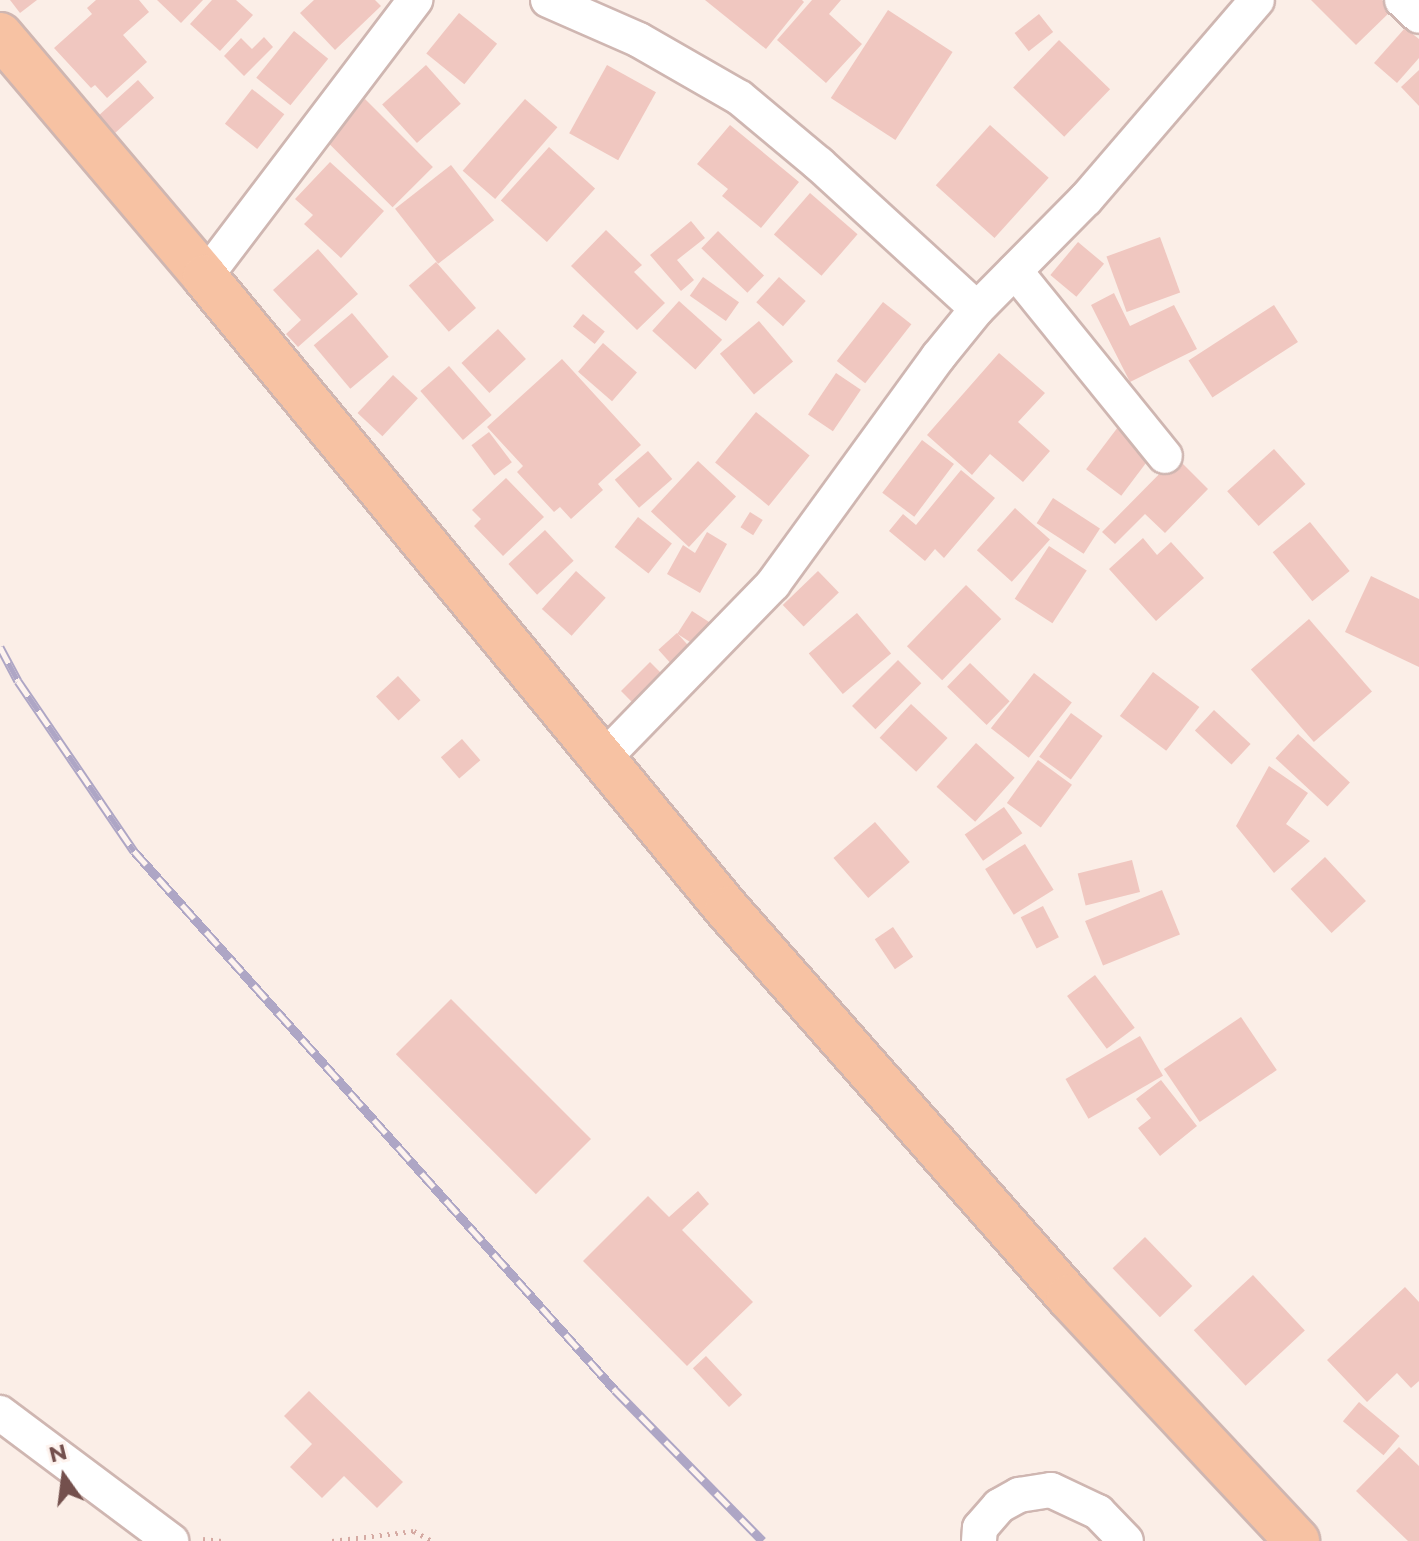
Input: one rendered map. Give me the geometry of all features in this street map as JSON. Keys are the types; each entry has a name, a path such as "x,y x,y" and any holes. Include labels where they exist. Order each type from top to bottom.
{"main road":[{"path":"0,35 205,277 601,761 737,921 1059,1285 1297,1541"}],"street":[{"path":"205,277 415,0"},
{"path":"548,0 639,40 740,98 819,164 977,309"},
{"path":"601,761 773,584 938,357 977,309 1086,199 1257,0"},
{"path":"1402,0 1419,16"},
{"path":"1015,271 1165,456"},
{"path":"0,1413 171,1541"},
{"path":"979,1541 980,1528 999,1506 1019,1495 1051,1490 1098,1512 1126,1541"}],"path":[{"path":"332,1541 414,1531 432,1541"}],"building":[{"path":"10,0 37,0 20,13"},
{"path":"96,0 139,0 149,12 123,35 147,62 107,98 95,85 91,88 54,48 92,14 87,8"},
{"path":"157,0 203,0 181,23"},
{"path":"212,0 236,0 253,15 220,51 190,24"},
{"path":"314,0 375,0 381,6 335,50 300,13"},
{"path":"705,0 802,0 804,2 766,49"},
{"path":"812,0 841,0 829,14 862,44 826,83 777,40"},
{"path":"1311,0 1382,0 1392,10 1356,45"},
{"path":"888,10 953,52 895,140 831,98"},
{"path":"459,13 497,44 464,84 426,53"},
{"path":"1039,14 1053,32 1029,51 1015,33"},
{"path":"1405,28 1419,39 1419,58 1397,83 1374,63"},
{"path":"294,31 328,59 290,105 256,78"},
{"path":"264,37 273,47 244,76 224,56 241,38 252,49"},
{"path":"1059,40 1110,89 1064,137 1013,87"},
{"path":"426,65 461,104 417,143 382,104"},
{"path":"607,65 656,92 618,160 569,133"},
{"path":"1419,70 1419,106 1401,87"},
{"path":"138,80 154,98 114,134 98,116"},
{"path":"252,89 284,114 257,149 225,124"},
{"path":"365,99 433,167 393,207 325,139"},
{"path":"525,99 557,127 495,199 463,171"},
{"path":"730,125 799,182 761,228 722,196 728,189 697,164"},
{"path":"990,125 1049,178 995,238 936,185"},
{"path":"549,147 595,188 547,242 501,201"},
{"path":"330,162 384,211 341,258 304,224 313,215 295,199"},
{"path":"451,165 494,220 438,264 395,209"},
{"path":"810,193 858,234 821,276 774,235"},
{"path":"691,221 705,238 677,260 694,280 681,291 650,255"},
{"path":"606,230 642,265 634,272 665,303 637,330 571,266"},
{"path":"718,231 764,275 747,293 701,248"},
{"path":"1160,237 1180,292 1127,312 1106,256"},
{"path":"1078,242 1104,264 1076,297 1050,275"},
{"path":"318,249 358,294 298,347 286,334 301,320 273,290"},
{"path":"436,262 476,308 449,332 409,286"},
{"path":"703,277 739,302 726,321 690,296"},
{"path":"779,277 806,301 783,326 756,302"},
{"path":"1114,293 1130,326 1174,305 1197,349 1130,382 1091,305"},
{"path":"679,301 722,340 695,370 652,331"},
{"path":"883,302 911,324 865,383 837,361"},
{"path":"1274,305 1298,342 1212,397 1188,361"},
{"path":"352,313 389,357 350,389 314,345"},
{"path":"583,314 605,332 595,344 573,326"},
{"path":"759,321 793,362 754,394 720,354"},
{"path":"498,329 526,359 489,393 461,363"},
{"path":"603,343 637,373 612,401 578,372"},
{"path":"999,353 1045,393 1018,422 1050,451 1023,482 990,454 972,475 927,435"},
{"path":"562,359 641,445 598,484 603,490 571,519 560,507 554,512 517,472 523,466 487,427"},
{"path":"449,366 492,415 463,440 420,391"},
{"path":"836,373 861,390 833,431 808,414"},
{"path":"393,375 418,398 382,436 358,413"},
{"path":"756,412 810,455 769,506 715,463"},
{"path":"1118,427 1153,453 1121,496 1086,469"},
{"path":"489,432 512,462 494,476 471,445"},
{"path":"922,440 954,464 914,517 882,493"},
{"path":"1274,449 1305,484 1259,526 1227,491"},
{"path":"648,451 672,479 639,508 615,480"},
{"path":"1176,457 1208,489 1165,533 1145,514 1115,544 1102,532"},
{"path":"698,461 736,496 689,547 651,511"},
{"path":"961,470 995,498 944,558 935,549 925,561 889,531 903,514 916,525"},
{"path":"506,478 544,517 503,556 474,526 481,519 472,510"},
{"path":"1053,498 1100,528 1084,554 1037,523"},
{"path":"1015,508 1050,539 1012,582 977,550"},
{"path":"750,512 763,520 753,535 740,527"},
{"path":"638,517 672,543 648,573 615,547"},
{"path":"1310,522 1350,571 1312,601 1273,552"},
{"path":"545,530 574,561 537,595 508,564"},
{"path":"707,532 727,544 700,593 667,574 683,545 695,553"},
{"path":"1143,538 1157,555 1171,542 1204,578 1156,621 1109,569"},
{"path":"1049,546 1087,571 1052,623 1015,599"},
{"path":"576,571 606,598 572,636 542,609"},
{"path":"818,571 839,593 804,627 783,605"},
{"path":"1371,576 1419,599 1419,667 1345,632"},
{"path":"966,585 1001,619 942,680 907,646"},
{"path":"692,611 717,627 702,650 677,634"},
{"path":"857,613 891,654 843,694 809,653"},
{"path":"1309,619 1372,691 1314,742 1251,670"},
{"path":"677,633 697,655 678,672 658,650"},
{"path":"898,660 921,683 875,729 852,706"},
{"path":"650,662 664,676 635,705 621,691"},
{"path":"970,663 1010,701 987,725 947,687"},
{"path":"1153,672 1199,707 1166,751 1120,716"},
{"path":"1034,673 1072,703 1029,758 991,728"},
{"path":"398,676 421,700 399,721 376,696"},
{"path":"911,704 948,738 916,772 880,738"},
{"path":"1214,710 1251,744 1231,765 1195,730"},
{"path":"1071,713 1103,736 1071,780 1039,757"},
{"path":"1298,734 1350,782 1327,807 1275,758"},
{"path":"462,739 480,760 459,779 441,757"},
{"path":"976,743 1015,778 975,822 937,787"},
{"path":"1038,760 1072,785 1041,828 1007,803"},
{"path":"1269,766 1308,793 1286,824 1310,841 1274,873 1236,826"},
{"path":"1004,807 1022,833 983,861 965,835"},
{"path":"875,822 910,862 868,898 833,858"},
{"path":"1025,844 1054,890 1014,915 985,869"},
{"path":"1325,857 1366,901 1332,933 1291,889"},
{"path":"1132,860 1140,892 1086,906 1078,874"},
{"path":"1162,890 1180,935 1103,966 1085,921"},
{"path":"1043,906 1059,937 1037,949 1021,917"},
{"path":"893,927 913,957 895,969 875,939"},
{"path":"1095,975 1135,1028 1107,1049 1067,996"},
{"path":"451,999 591,1139 536,1194 396,1054"},
{"path":"1241,1017 1277,1070 1200,1122 1164,1069"},
{"path":"1140,1036 1163,1076 1089,1119 1066,1079"},
{"path":"1161,1080 1197,1126 1160,1156 1138,1128 1151,1118 1136,1099"},
{"path":"698,1191 709,1204 682,1230 753,1302 687,1366 583,1261 648,1196 669,1217"},
{"path":"1145,1237 1192,1286 1160,1317 1113,1268"},
{"path":"1253,1275 1305,1331 1246,1386 1194,1330"},
{"path":"1405,1287 1419,1302 1419,1381 1411,1388 1397,1373 1367,1402 1327,1360"},
{"path":"706,1356 742,1395 729,1407 693,1368"},
{"path":"309,1391 403,1482 377,1508 344,1476 322,1498 290,1467 312,1444 284,1416"},
{"path":"1359,1402 1400,1436 1384,1455 1343,1421"},
{"path":"1399,1447 1419,1466 1419,1541 1408,1541 1356,1491"}],"railway":[{"path":"0,647 18,681 134,851 615,1390 763,1541"}]}
